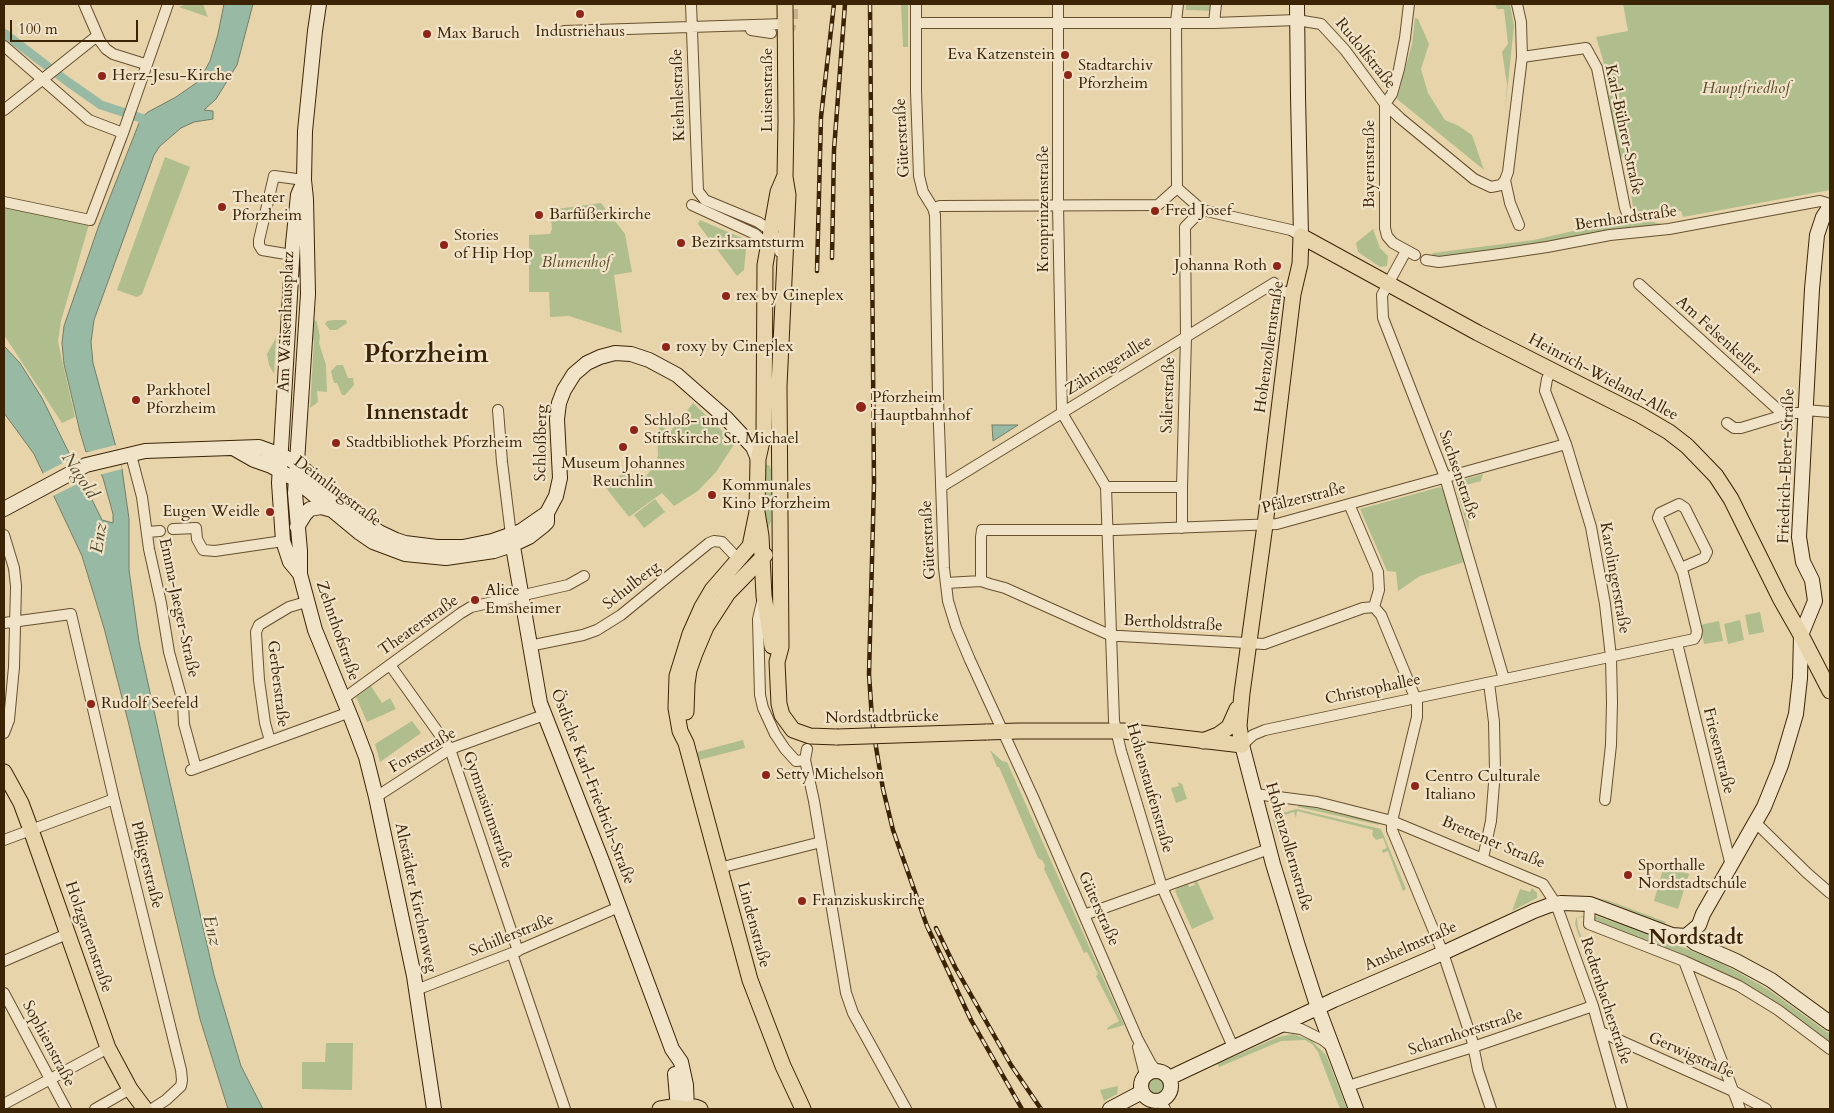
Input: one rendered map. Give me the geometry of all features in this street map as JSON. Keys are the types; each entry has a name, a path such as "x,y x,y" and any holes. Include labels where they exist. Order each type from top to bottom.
{"main road":[{"name":"Am Waisenhausplatz","path":"298,464 308,294 304,180 305,131 318,4"},
{"name":"Luisenstraße","path":"778,662 781,647 779,359 788,195 784,176 786,122 785,4"},
{"name":"Hohenzollernstraße","path":"1298,4 1300,264 1288,292 1265,525 1248,642 1239,726 1242,745 1269,849 1318,1008 1356,1109"},
{"name":"Luisenstraße","path":"757,512 758,459 762,441 764,413 765,265 778,192 784,176"},
{"name":"Am Waisenhausplatz","path":"281,454 292,255 298,195 304,180"},
{"name":"Friedrich-Ebert-Straße","path":"1686,936 1697,927 1756,823 1775,782 1794,723 1799,695 1802,635 1813,608 1815,594 1812,580 1802,556 1799,537 1805,411 1817,235 1823,217 1830,205"},
{"name":"Heinrich-Wieland-Allee","path":"1301,236 1387,284 1653,422 1677,438 1701,459 1716,476 1732,500 1777,592 1802,635 1830,691"},
{"name":"Schloßberg","path":"511,540 530,537 547,522 547,513 556,496 560,478 557,428 561,397 570,379 586,363 600,357 615,354 631,354 649,360 683,380 726,418 753,447 758,459"},
{"path":"283,409 288,414 295,416 301,414"},
{"name":"Schloßberg","path":"726,418 762,441"},
{"path":"259,447 271,439 282,423"},
{"path":"762,441 779,460"},
{"name":"Deimlingstraße","path":"4,509 86,465 145,451 259,447 281,454 298,464 371,526 387,536 405,543 437,547 463,547 511,540"},
{"name":"Deimlingstraße","path":"233,448 254,460 280,470 296,480 360,533 374,542 405,554 452,558 486,552 511,540"},
{"name":"Zehnthofstraße","path":"281,454 279,495 283,541 290,562 300,574"},
{"name":"Zehnthofstraße","path":"298,464 295,499 300,551 300,574 315,630 343,699"},
{"path":"298,527 310,509 321,507 332,510"},
{"path":"757,512 761,536 763,588 773,648 778,662"},
{"name":"Lindenstraße","path":"757,512 751,543 720,579 702,607 681,662 676,683 676,708 680,731 686,743 755,995 783,1066 803,1109"},
{"name":"Lindenstraße","path":"686,743 686,690 692,661 698,644 713,615 728,594 739,580 761,560 779,536"},
{"name":"Östliche Karl-Friedrich-Straße","path":"511,540 537,689 544,715 620,908 672,1049 682,1109"},
{"path":"739,580 754,577 757,578 763,588 772,594 780,591"},
{"name":"Nordstadtbrücke","path":"778,662 779,704 785,721 793,730 805,735 815,737 1002,731"},
{"name":"Hohenzollernstraße","path":"1203,741 1218,735 1229,727 1235,717 1242,693"},
{"name":"Altstädter Kirchenweg","path":"343,699 350,712 366,757 376,797 416,990 434,1109"},
{"path":"1002,731 1116,730 1242,745"},
{"name":"Holzgartenstraße","path":"4,772 32,830 108,1048 130,1089 145,1109"},
{"path":"1556,904 1572,902 1590,904 1672,935 1686,936 1695,943 1736,961 1771,980 1830,1024"},
{"name":"Anshelmstraße","path":"1169,1078 1318,1008 1534,911 1556,904"},
{"path":"1163,1072 1169,1078 1171,1089 1163,1105 1148,1099 1142,1092 1141,1084 1150,1073 1163,1072"},
{"path":"1110,1109 1142,1092"},
{"path":"660,1109 700,1109"}],"street":[{"path":"84,4 97,36 106,49 113,54 145,64"},
{"path":"4,202 90,220 168,4"},
{"name":"Kiehnlestraße","path":"691,4 698,185 700,194 705,200 758,222 770,230"},
{"name":"Güterstraße","path":"916,4 916,91 919,176 923,192 935,215 942,487 948,600 956,627 1084,915 1137,1038 1138,1050 1150,1073"},
{"name":"Kronprinzenstraße","path":"1058,4 1058,205 1062,413"},
{"path":"1178,4 1176,22 1177,188 1202,210 1291,230 1301,236"},
{"path":"1214,23 1216,4"},
{"name":"Bayernstraße","path":"1387,284 1410,253 1393,243 1387,236 1385,228 1386,104 1392,94 1399,69 1405,38 1408,4"},
{"path":"1491,187 1501,185 1508,172 1522,57 1521,22 1517,4"},
{"name":"Rudolfstraße","path":"916,23 1214,23 1297,20 1313,22 1326,28 1386,104 1400,118 1474,179 1491,187 1510,203"},
{"path":"564,31 785,24"},
{"path":"725,27 771,33"},
{"path":"4,110 97,36"},
{"path":"4,46 45,77 89,120 124,130"},
{"name":"Karl-Bührer-Straße","path":"1522,57 1586,48 1597,68 1625,208 1629,218"},
{"path":"292,255 262,250 259,240 274,176 304,180"},
{"path":"1505,180 1510,203 1519,225"},
{"path":"933,208 940,206 1158,205 1177,188"},
{"name":"Bernhardstraße","path":"1426,260 1439,262 1487,256 1610,235 1669,229 1820,201 1830,205"},
{"path":"692,205 755,234 768,246"},
{"name":"Salierstraße","path":"1182,528 1186,337 1185,227 1202,210"},
{"path":"755,234 765,233 770,230 776,236 784,274"},
{"name":"Zähringerallee","path":"942,487 1274,283 1288,292"},
{"name":"Sachsenstraße","path":"1387,284 1381,299 1385,324 1445,476 1504,680"},
{"name":"Am Felsenkeller","path":"1639,284 1784,415"},
{"name":"Karolingerstraße","path":"1552,370 1547,379 1546,391 1566,444 1595,543 1603,588 1611,657 1612,727 1605,800"},
{"name":"Östliche Karl-Friedrich-Straße","path":"498,410 511,540"},
{"path":"1726,423 1734,428 1741,428 1784,415 1805,411 1830,412"},
{"name":"Hohenstaufenstraße","path":"1062,413 1106,487 1114,721 1121,751 1162,887 1233,1047"},
{"name":"Pfälzerstraße","path":"981,582 982,530 1107,530 1277,524 1566,444"},
{"name":"Emma-Jaeger-Straße","path":"129,455 142,496 150,558 161,603 167,643 182,703 193,769 270,741"},
{"path":"1106,487 1182,487"},
{"path":"1349,504 1378,572 1380,590 1374,607 1382,615 1417,698 1417,717 1392,820 1393,833 1443,953 1491,1109"},
{"name":"Christophallee","path":"1242,745 1253,735 1265,730 1694,639 1697,633 1681,568 1658,518 1660,513 1679,504 1685,508 1707,552 1704,558 1681,568"},
{"path":"173,529 196,528 197,539 203,550 215,551 283,541"},
{"path":"147,532 160,531"},
{"path":"4,535 16,576 11,693 8,720 4,733"},
{"name":"Schulberg","path":"529,646 583,635 597,630 621,615 709,543 714,541 722,542 738,559"},
{"name":"Theaterstraße","path":"343,699 461,612 471,607 568,585 584,576"},
{"name":"Bertholdstraße","path":"946,583 981,582 1005,588 1112,636 1267,643 1363,608 1374,607"},
{"path":"763,588 758,619 760,695 763,708 772,729 785,749 796,761 805,760"},
{"name":"Gerberstraße","path":"270,741 265,724 259,680 256,632 259,625 267,620 289,607 306,602"},
{"name":"Pflügerstraße","path":"15,622 71,614 182,1080 181,1086 166,1100 152,1109"},
{"path":"4,623 15,622"},
{"name":"Friesenstraße","path":"1676,643 1731,866"},
{"name":"Gymnasiumstraße","path":"390,664 450,749 564,1109"},
{"path":"1483,858 1491,821 1495,771 1494,722 1489,683"},
{"path":"270,741 350,712"},
{"name":"Forststraße","path":"376,797 450,749 544,715"},
{"path":"807,749 805,760 846,993 853,1013 906,1109"},
{"name":"Brettener Straße","path":"1254,794 1309,801 1392,820 1540,881 1556,904"},
{"path":"4,840 114,798"},
{"path":"1756,823 1830,893"},
{"path":"719,868 820,842"},
{"path":"1084,915 1269,849"},
{"name":"Redtenbacherstraße","path":"1556,904 1593,1006 1622,1109"},
{"path":"1590,904 1589,924 1719,976 1759,998 1830,1049"},
{"name":"Schillerstraße","path":"416,990 515,952 620,908"},
{"path":"4,961 68,934"},
{"path":"1684,961 1740,1109"},
{"name":"Sophienstraße","path":"4,993 66,1109"},
{"name":"Scharnhorststraße","path":"1348,1086 1473,1048 1593,1006"},
{"path":"1281,1026 1301,1029 1333,1047"},
{"name":"Gerwigstraße","path":"1601,1032 1735,1092 1766,1109"},
{"path":"4,1104 108,1048"},
{"path":"95,1109 130,1089"}],"green space":[{"path":"187,4 203,4 208,17 179,7"},
{"path":"901,4 908,4 908,47 903,47"},
{"path":"1186,4 1214,4 1214,11 1186,10"},
{"path":"1495,4 1510,4 1514,26 1505,111 1507,84 1502,52 1508,44 1504,9 1497,9"},
{"name":"Hauptfriedhof","path":"1623,4 1830,4 1830,190 1683,217 1681,211 1634,214 1631,194 1634,192 1628,157 1619,158 1603,60 1596,37 1628,31"},
{"path":"1415,18 1418,19 1429,44 1421,69 1428,93 1445,120 1459,126 1472,135 1484,170 1397,99 1412,44"},
{"path":"165,157 190,167 142,294 137,297 117,290"},
{"name":"Blumenhof","path":"601,203 625,234 632,272 614,275 622,333 569,316 550,317 549,292 529,292 529,235 550,234 552,229 550,210"},
{"path":"4,205 90,221 61,321 58,342 75,417 62,423 4,335"},
{"path":"1641,219 1665,225 1435,259 1431,256 1433,253 1534,240 1603,224"},
{"path":"700,220 747,240 744,270 737,276 698,224"},
{"path":"1373,229 1380,248 1388,256 1387,266 1380,267 1358,252 1356,243"},
{"path":"315,320 320,337 319,343 326,365 327,392 317,391 318,402 310,408 314,340 309,340 310,321"},
{"path":"346,320 347,323 337,330 330,330 325,324 327,321"},
{"path":"276,338 274,374 269,365 267,354"},
{"path":"337,365 343,365 348,378 353,378 354,385 345,395 342,395 337,383 334,383 331,371"},
{"path":"693,403 735,443 716,472 698,491 674,506 662,493 629,517 606,488 627,469 633,477 646,476 655,465 658,455 657,437 660,425 670,432"},
{"path":"766,464 770,466 771,470 771,521 765,538"},
{"path":"1483,474 1481,481 1462,486 1468,508 1469,533 1455,484"},
{"path":"1440,487 1443,489 1464,562 1420,576 1398,591 1396,572 1387,571 1360,509"},
{"path":"655,499 665,512 644,528 634,515"},
{"path":"1760,612 1764,632 1749,635 1745,615"},
{"path":"1740,620 1744,640 1728,644 1724,624"},
{"path":"1719,621 1723,641 1704,644 1700,625"},
{"path":"371,686 382,703 390,698 396,709 367,722 356,697"},
{"path":"412,721 421,733 380,762 375,744"},
{"path":"743,740 745,748 699,760 697,752"},
{"path":"990,750 1002,761 1007,762 1124,1025 1107,1030 1108,1027 1119,1021 1096,976 1098,974 1087,952 1084,953 1044,869 1043,861 1038,858"},
{"path":"1178,782 1182,784 1187,799 1176,803 1171,788 1179,786"},
{"path":"1298,804 1379,823 1379,825 1298,807"},
{"path":"1297,809 1381,829 1406,889 1403,891 1388,851 1383,853 1382,850 1387,848 1383,838 1376,840 1372,835 1373,830 1297,811 1296,818 1294,812 1275,818 1279,839 1273,820 1277,815 1276,812 1278,811 1279,814"},
{"path":"1664,866 1689,874 1678,909 1654,901"},
{"path":"1197,881 1214,919 1192,929 1175,891 1177,888 1188,884 1189,887 1195,885 1194,882"},
{"path":"1532,888 1537,893 1537,898 1512,911 1520,889 1530,892"},
{"path":"1598,898 1607,900 1666,922 1665,924"},
{"path":"1583,916 1577,918 1578,928 1588,950 1612,1023 1605,1016 1575,924 1576,918"},
{"path":"1596,916 1713,959 1736,971 1769,990 1830,1034 1830,1045 1812,1031 1661,947 1647,940 1594,922 1593,917"},
{"path":"1293,1034 1311,1040 1326,1055 1347,1109 1340,1109 1318,1052 1312,1044 1305,1040 1281,1041 1219,1067 1217,1064 1278,1037"},
{"path":"326,1043 353,1043 352,1090 302,1089 302,1062 325,1062"},
{"path":"1153,1078 1159,1078 1164,1083 1162,1092 1153,1094 1148,1089 1148,1083"},
{"path":"1118,1086 1117,1094 1104,1101 1100,1090"}],"water":[{"path":"224,4 253,4 237,65 216,99 204,110 213,111 213,119 194,122 181,128 160,146 154,155 94,320 91,342 93,363 122,469 129,519 129,570 139,642 165,761 214,975 241,1066 263,1109 228,1109 200,1019 128,721 104,628 82,556 34,454 4,413 4,346 20,363 42,398 102,520 113,523 113,514 103,478 90,452 86,452 80,432 64,364 62,343 64,326 99,225 141,118 199,81 210,61"},
{"path":"992,425 1018,425 993,441"}],"pier":[{"path":"116,445 122,469 99,475 88,454 84,453"},
{"path":"74,457 85,480 51,497 40,475"}],"waterway":[{"path":"4,33 101,105 141,118 148,127"}],"tunnel":[{"path":"771,33 790,29 793,20 793,4"}],"railway":[{"path":"817,271 821,117 834,4"},
{"path":"832,258 834,150 845,4"},
{"path":"870,4 874,484 869,674 872,719 883,789 893,830 927,926 971,1020 1022,1109"},
{"path":"936,928 955,967 1011,1065 1041,1109"}],"place":[{"name":"Industriehaus","path":"580,14"},
{"name":"Max Baruch","path":"427,34"},
{"name":"Eva Katzenstein","path":"1065,55"},
{"name":"Stadtarchiv Pforzheim","path":"1068,75"},
{"name":"Herz-Jesu-Kirche","path":"102,76"},
{"name":"Theater Pforzheim","path":"222,207"},
{"name":"Fred Josef","path":"1155,211"},
{"name":"Barfüßerkirche","path":"539,215"},
{"name":"Bezirksamtsturm","path":"681,243"},
{"name":"Stories of Hip Hop","path":"444,245"},
{"name":"Johanna Roth","path":"1277,266"},
{"name":"rex by Cineplex","path":"726,296"},
{"name":"roxy by Cineplex","path":"666,347"},
{"name":"Parkhotel Pforzheim","path":"136,400"},
{"name":"Pforzheim Hauptbahnhof","path":"861,407"},
{"name":"Schloß- und Stiftskirche St. Michael","path":"634,430"},
{"name":"Stadtbibliothek Pforzheim","path":"336,443"},
{"name":"Museum Johannes Reuchlin","path":"623,447"},
{"name":"Kommunales Kino Pforzheim","path":"712,495"},
{"name":"Eugen Weidle","path":"270,512"},
{"name":"Alice Emsheimer","path":"475,600"},
{"name":"Rudolf Seefeld","path":"91,704"},
{"name":"Setty Michelson","path":"766,775"},
{"name":"Centro Culturale Italiano","path":"1415,786"},
{"name":"Sporthalle Nordstadtschule","path":"1628,875"},
{"name":"Franziskuskirche","path":"802,901"}],"district":[{"name":"Pforzheim","path":"426,356"},
{"name":"Innenstadt","path":"417,414"},
{"name":"Nordstadt","path":"1696,939"}],"water label":[{"name":"Nagold","path":"79,476"},
{"name":"Enz","path":"100,538"},
{"name":"Enz","path":"211,931"}]}
